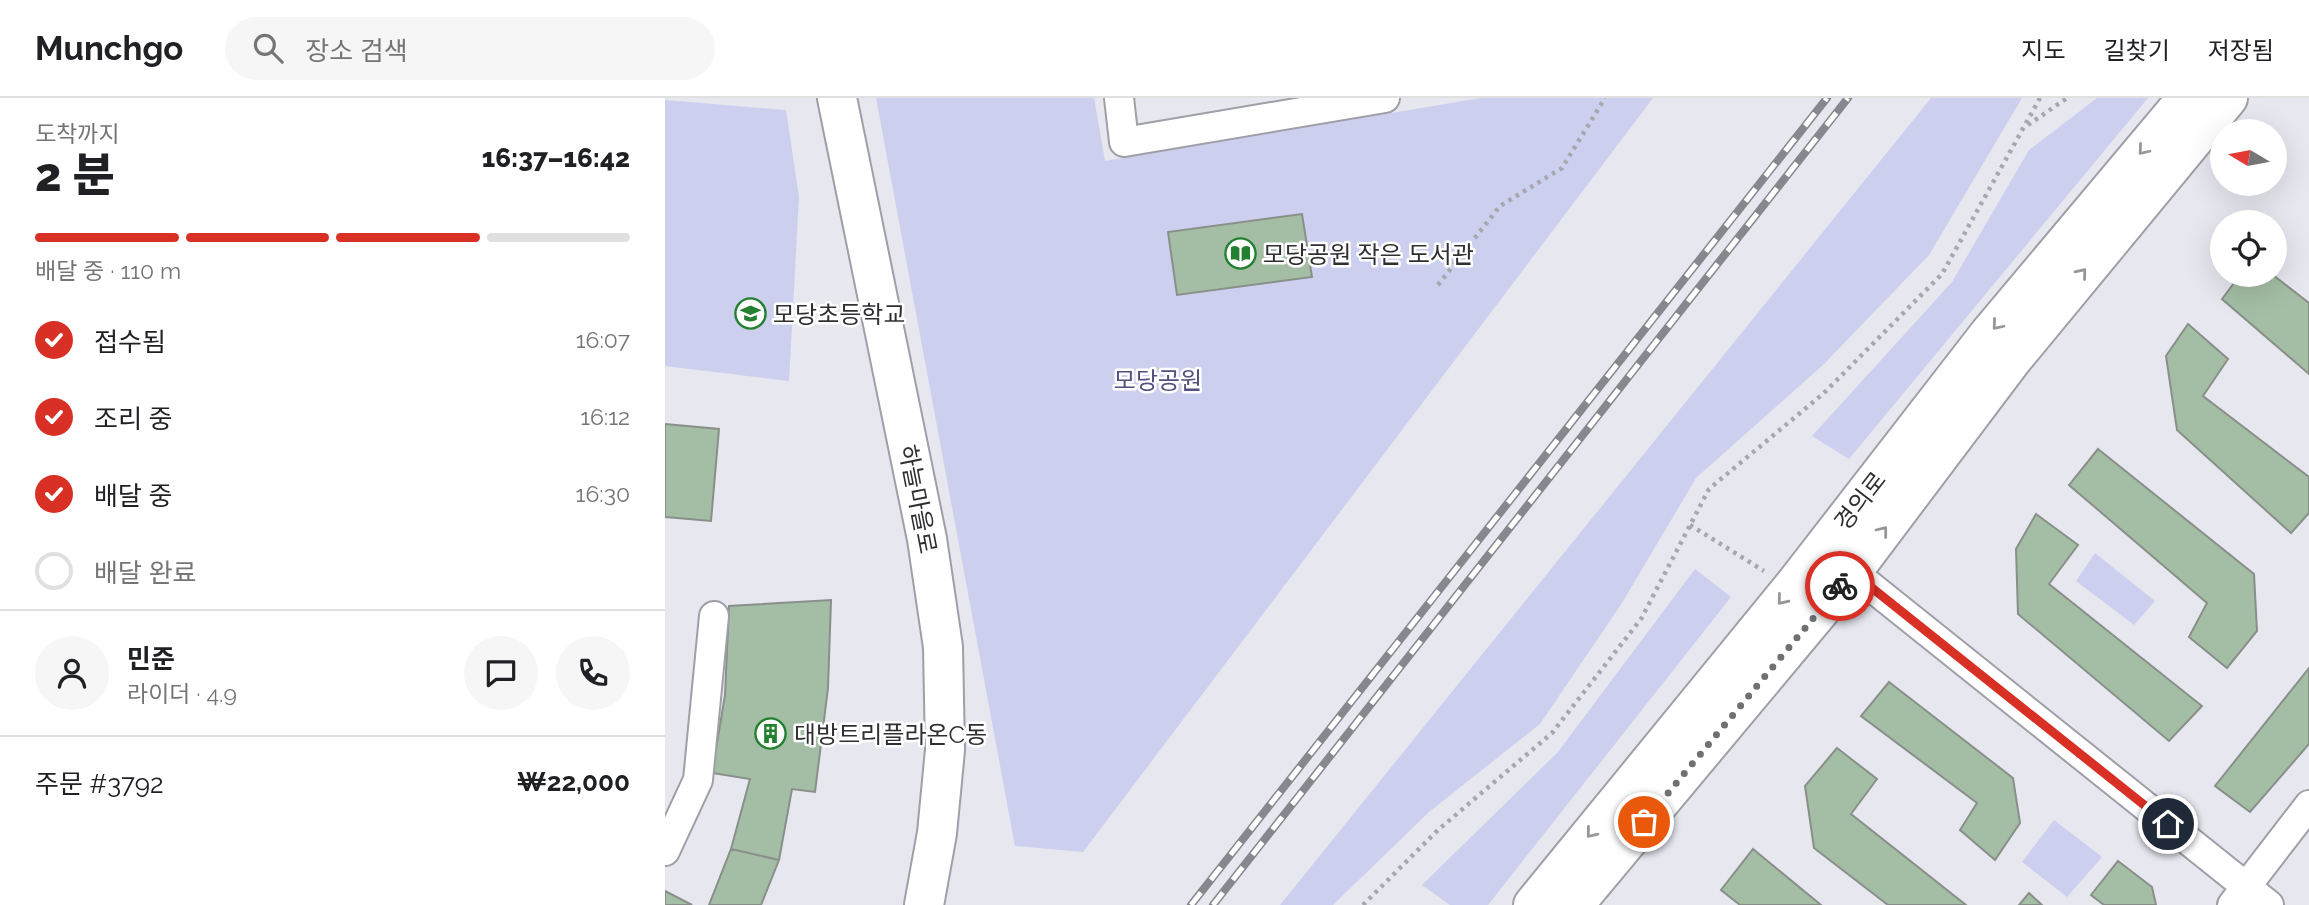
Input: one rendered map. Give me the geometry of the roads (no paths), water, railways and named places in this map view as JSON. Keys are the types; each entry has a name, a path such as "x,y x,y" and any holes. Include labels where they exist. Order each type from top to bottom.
{"main road":[{"name":"하늘마을로","path":"837,98 927,539 943,647 945,750 937,834 923,905"},
{"name":"경의로","path":"1574,905 1838,560 1989,334 2187,98"},
{"name":"경의로","path":"1533,905 2011,361 2228,98"}],"street":[{"path":"1119,98 1124,142 1347,101 1385,98"},
{"path":"1838,560 2239,896 2269,905"},
{"path":"665,851 698,780 714,616"},
{"path":"2239,896 2309,805"}],"railway":[{"path":"1191,905 1827,98"},
{"path":"1213,905 1848,98"}],"place":[{"name":"모당공원 작은 도서관","path":"1240,254"},
{"name":"모당초등학교","path":"750,314"},
{"name":"대방트리플라온C동","path":"771,734"}],"park label":[{"name":"모당공원","path":"1158,380"}]}
